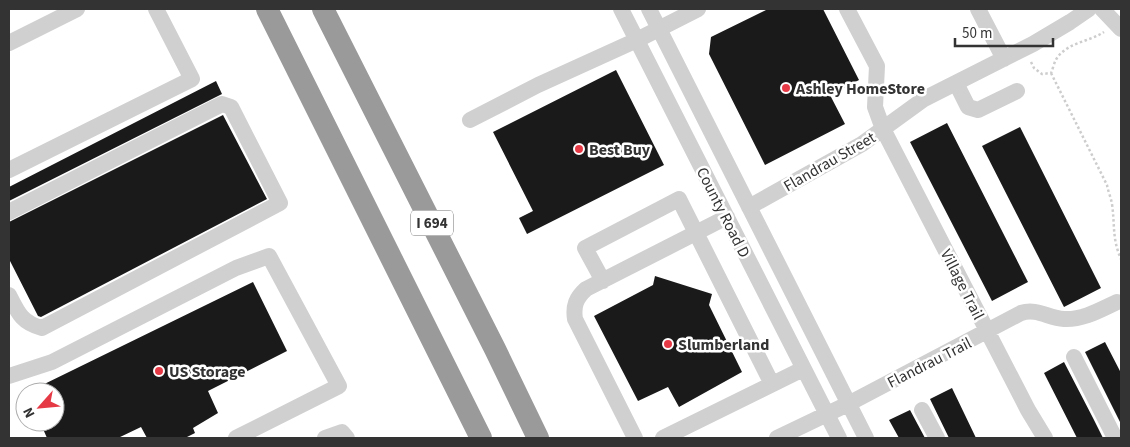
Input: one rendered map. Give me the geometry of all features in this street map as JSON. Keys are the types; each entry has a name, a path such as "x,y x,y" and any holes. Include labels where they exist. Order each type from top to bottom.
{"highway":[{"path":"267,9 481,438"},
{"name":"I 694","path":"323,9 538,438"}],"street":[{"path":"9,43 77,9"},
{"path":"9,170 192,79 156,9"},
{"name":"County Road D","path":"621,9 839,438"},
{"name":"County Road D","path":"649,9 866,438"},
{"path":"470,120 538,85 637,40 698,9"},
{"name":"Village Trail","path":"847,9 876,66 874,107 883,129 1044,438"},
{"path":"978,9 1004,59"},
{"name":"Flandrau Street","path":"749,207 862,144 924,99 1024,49 1089,9"},
{"path":"1102,9 1118,26"},
{"path":"956,83 968,107 978,110 1018,91"},
{"path":"9,212 222,104 231,107 280,203 42,328 32,326 19,316 9,295"},
{"path":"603,281 585,248 679,199 772,384"},
{"path":"635,438 575,319 574,311 578,296 586,289 727,217"},
{"path":"9,376 52,362 236,268 269,256 339,386 236,438"},
{"name":"Flandrau Trail","path":"785,436 1025,312 1039,312 1062,319 1080,318 1117,302"},
{"path":"1074,357 1115,438"},
{"path":"663,438 803,368"},
{"path":"922,410 937,438"},
{"path":"325,438 342,432 347,438"}],"path":[{"path":"1118,26 1095,38 1071,46 1056,58 1051,73 1107,185 1112,204 1112,224 1117,250 1121,259"},
{"path":"1024,49 1034,68 1042,74 1051,73"}],"building":[{"name":"Ashley HomeStore","path":"768,9 823,9 859,80 830,95 845,124 765,165 709,54 711,37"},
{"name":"Best Buy","path":"616,70 664,165 527,234 519,218 533,211 493,132"},
{"path":"216,81 222,94 9,201 9,187"},
{"path":"223,115 267,199 41,317 38,316 9,259 9,222"},
{"path":"947,123 1028,282 992,301 910,142"},
{"path":"1020,127 1101,288 1064,307 982,146"},
{"name":"Slumberland","path":"655,276 712,294 709,305 742,372 679,407 668,387 638,401 594,316 653,285"},
{"name":"US Storage","path":"253,282 287,351 208,391 218,413 193,428 195,433 185,438 147,438 141,427 118,438 47,438 44,432 65,432 65,382 48,382"},
{"path":"1105,342 1121,373 1121,424 1085,352"},
{"path":"1064,362 1103,438 1077,438 1044,373"},
{"path":"952,388 976,438 949,438 930,399"},
{"path":"910,410 925,438 899,438 889,420"}],"place":[{"name":"Ashley HomeStore","path":"786,88"},
{"name":"Best Buy","path":"579,149"},
{"name":"Slumberland","path":"668,344"},
{"name":"US Storage","path":"159,371"}]}
